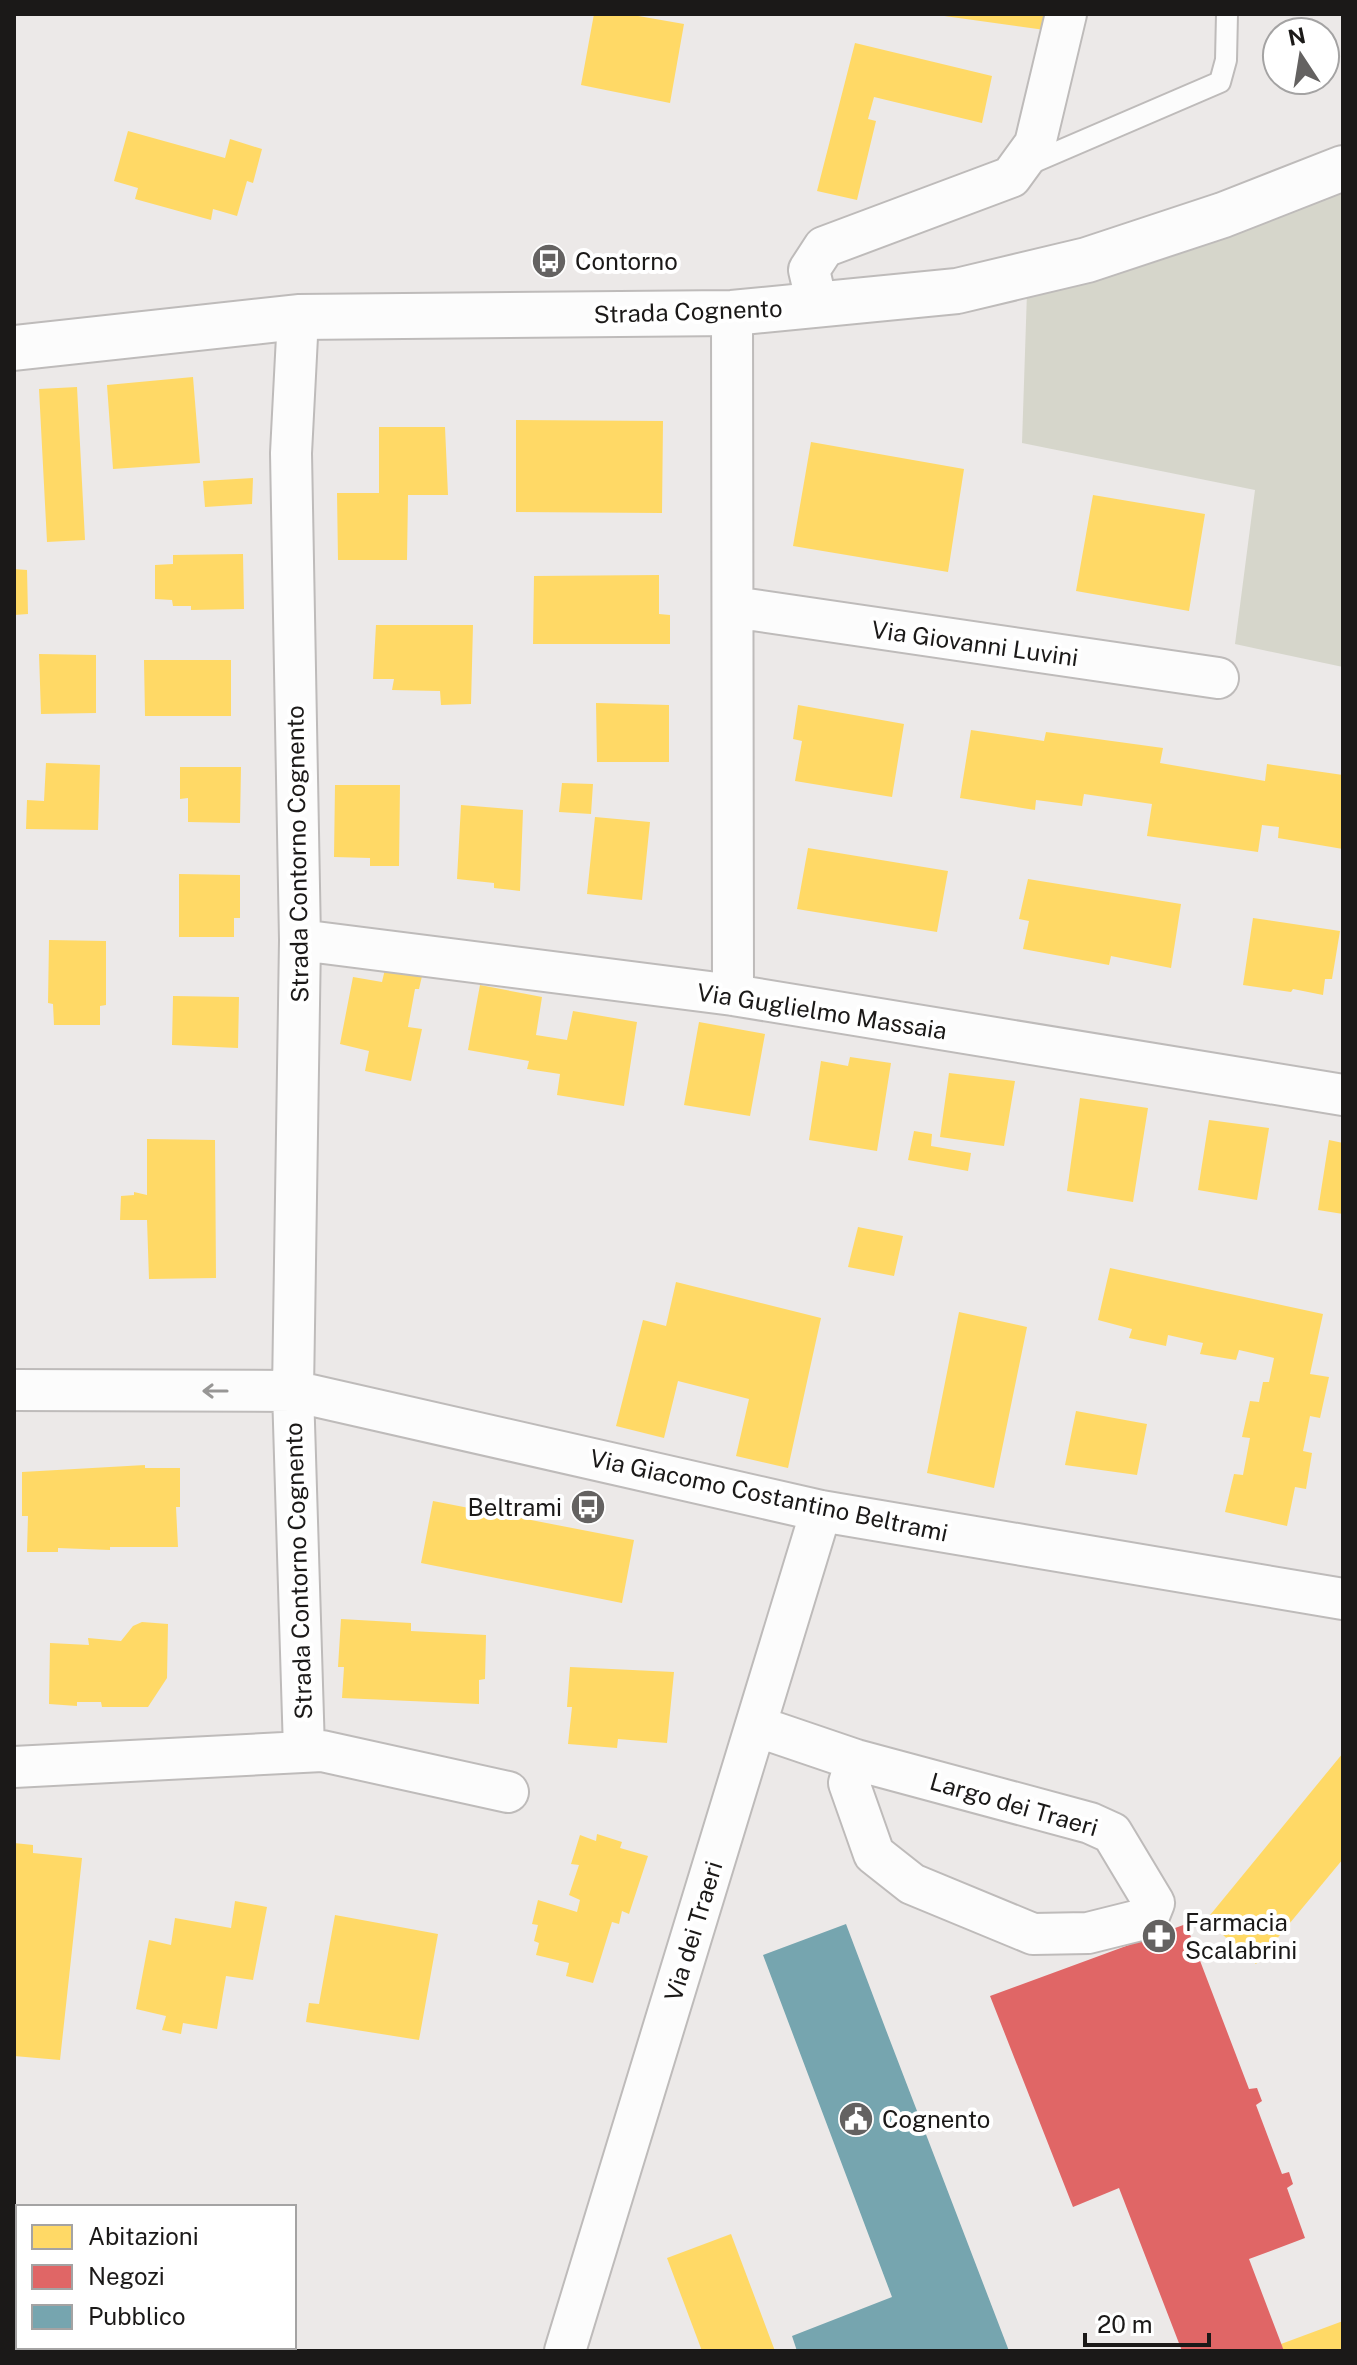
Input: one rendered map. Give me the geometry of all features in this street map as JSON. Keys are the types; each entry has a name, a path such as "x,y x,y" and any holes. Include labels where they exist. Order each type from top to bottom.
{"street":[{"path":"817,304 809,270 824,247 1011,177 1035,144 1066,14"},
{"name":"Strada Cognento","path":"14,348 298,317 732,313 957,291 1087,260 1223,215 1343,168"},
{"path":"732,313 733,995"},
{"name":"Strada Contorno Cognento","path":"298,317 291,453 300,940 293,1391 304,1750"},
{"name":"Via Giovanni Luvini","path":"733,607 1218,678"},
{"name":"Via Guglielmo Massaia","path":"300,940 733,995 1343,1095"},
{"name":"Strada Contorno Cognento","path":"14,1390 293,1391"},
{"name":"Via Giacomo Costantino Beltrami","path":"293,1391 821,1511 1343,1599"},
{"name":"Via dei Traeri","path":"565,2351 821,1511"},
{"name":"Largo dei Traeri","path":"756,1726 856,1760 1090,1823 1112,1833 1154,1903 1148,1918 1088,1933 1033,1934 912,1884 874,1854 849,1783 856,1760"},
{"name":"Strada Contorno Cognento","path":"14,1767 304,1750 322,1751 508,1792"}],"lane":[{"path":"1016,170 1220,82 1226,60 1227,14"}],"shaded area":[{"path":"1343,187 1343,667 1235,644 1255,490 1022,443 1027,292 1171,257"}],"building: Abitazioni":[{"path":"594,14 627,14 684,24 670,103 581,85"},
{"path":"930,14 1047,14 1045,30"},
{"path":"855,43 992,76 982,123 874,97 868,119 876,121 857,200 817,191"},
{"path":"128,131 225,158 230,139 262,149 253,183 247,181 237,216 213,209 211,220 135,199 138,188 114,181"},
{"path":"193,377 200,463 113,469 107,385"},
{"path":"77,387 85,540 47,542 39,389"},
{"path":"516,420 663,421 662,513 516,512"},
{"path":"379,427 445,427 448,495 408,495 407,560 338,560 337,493 379,493"},
{"path":"811,442 964,469 948,572 793,546"},
{"path":"253,478 252,504 205,507 203,481"},
{"path":"1093,495 1205,514 1189,611 1076,591"},
{"path":"243,554 244,609 191,610 191,606 173,606 172,600 155,599 155,565 173,564 173,555"},
{"path":"14,569 27,570 28,614 14,615"},
{"path":"659,575 659,614 670,615 670,644 533,644 534,576"},
{"path":"376,625 473,625 471,704 441,705 440,691 392,690 394,679 373,679"},
{"path":"39,654 96,655 96,713 41,714"},
{"path":"144,660 231,660 231,716 145,716"},
{"path":"596,703 669,705 669,762 597,762"},
{"path":"798,705 904,724 892,797 795,781 802,741 793,739"},
{"path":"971,730 1044,741 1046,732 1163,748 1160,763 1265,781 1267,764 1343,775 1343,849 1278,838 1279,827 1262,825 1258,852 1147,836 1152,804 1084,794 1082,806 1036,800 1035,810 960,798"},
{"path":"46,763 100,765 98,830 26,829 27,800 44,801"},
{"path":"180,767 241,767 240,823 188,822 188,798 180,799"},
{"path":"562,783 593,784 591,814 559,812"},
{"path":"335,785 400,785 399,866 370,866 370,858 334,857"},
{"path":"461,805 523,810 520,891 494,888 494,883 457,879"},
{"path":"595,817 650,822 642,900 587,894"},
{"path":"808,848 948,871 937,932 797,909"},
{"path":"179,874 240,875 240,918 234,918 234,937 179,937"},
{"path":"1028,879 1181,904 1171,968 1111,956 1109,965 1023,949 1029,921 1019,919"},
{"path":"1253,918 1340,931 1332,979 1325,979 1323,995 1243,985"},
{"path":"49,940 106,941 106,1005 100,1006 100,1025 54,1025 53,1004 48,1003"},
{"path":"385,969 422,976 419,989 415,989 408,1027 422,1029 411,1081 365,1071 369,1051 340,1044 353,977 382,982"},
{"path":"480,985 542,997 536,1035 567,1040 573,1011 637,1022 624,1106 557,1095 560,1074 527,1069 529,1061 468,1050"},
{"path":"173,996 239,997 238,1048 172,1045"},
{"path":"699,1022 765,1034 750,1116 684,1105"},
{"path":"850,1057 891,1063 877,1151 809,1140 821,1061 848,1066"},
{"path":"949,1073 1015,1081 1004,1146 940,1137"},
{"path":"1080,1098 1148,1108 1133,1202 1067,1191"},
{"path":"1209,1120 1269,1128 1257,1200 1198,1190"},
{"path":"914,1131 932,1134 931,1146 971,1153 968,1171 908,1160"},
{"path":"147,1139 215,1140 216,1278 149,1279 147,1220 120,1220 121,1196 134,1195 134,1192 147,1195"},
{"path":"1329,1140 1343,1143 1343,1214 1318,1210"},
{"path":"858,1227 903,1236 894,1276 848,1267"},
{"path":"1110,1268 1323,1314 1310,1374 1329,1377 1320,1418 1310,1416 1303,1451 1312,1453 1306,1489 1295,1487 1287,1526 1225,1512 1234,1474 1243,1475 1250,1438 1242,1437 1250,1401 1259,1402 1263,1382 1269,1382 1274,1358 1239,1350 1236,1360 1200,1354 1203,1343 1168,1335 1166,1346 1129,1338 1132,1329 1098,1320"},
{"path":"676,1282 821,1318 788,1468 736,1456 749,1399 678,1381 664,1438 616,1426 643,1320 666,1326"},
{"path":"959,1312 1027,1327 994,1488 927,1473"},
{"path":"1076,1411 1147,1424 1137,1475 1065,1465"},
{"path":"145,1465 145,1468 180,1468 180,1507 176,1507 178,1547 110,1547 110,1550 58,1548 58,1552 27,1552 28,1516 22,1516 22,1472"},
{"path":"433,1501 634,1540 622,1603 421,1563"},
{"path":"341,1619 411,1623 411,1631 486,1635 485,1679 479,1680 479,1704 342,1698 344,1667 338,1667"},
{"path":"142,1622 168,1624 167,1678 148,1707 102,1707 101,1702 77,1702 77,1706 49,1704 50,1643 89,1645 88,1638 121,1641 133,1626"},
{"path":"570,1667 674,1672 667,1743 618,1739 617,1748 568,1744 572,1707 567,1707"},
{"path":"1343,1753 1343,1859 1256,1964 1206,1920"},
{"path":"597,1834 622,1842 620,1848 648,1856 629,1914 622,1911 619,1924 612,1922 593,1983 566,1976 569,1963 536,1955 539,1943 534,1941 538,1925 532,1924 538,1900 577,1912 580,1900 569,1895 579,1865 571,1864 580,1835 596,1841"},
{"path":"14,1843 33,1845 33,1853 82,1858 60,2060 14,2056"},
{"path":"235,1901 267,1907 253,1980 226,1976 217,2029 183,2023 181,2034 162,2030 166,2016 136,2009 149,1940 171,1945 175,1918 231,1928"},
{"path":"335,1915 438,1934 419,2040 306,2022 309,2003 319,2004"},
{"path":"731,2234 775,2351 702,2351 667,2258"},
{"path":"1343,2321 1343,2351 1284,2351 1281,2344"}],"building: Negozi":[{"path":"1186,1924 1249,2089 1257,2088 1262,2101 1256,2105 1282,2174 1289,2172 1293,2184 1287,2188 1305,2238 1249,2259 1284,2351 1182,2351 1119,2188 1073,2207 990,1996"}],"building: Pubblico":[{"path":"846,1924 1009,2351 797,2351 792,2336 892,2297 763,1955"}],"place":[{"name":"Contorno","path":"549,261"},
{"name":"Beltrami","path":"588,1507"},
{"name":"Farmacia Scalabrini","path":"1159,1936"},
{"name":"Cognento","path":"856,2119"}]}
